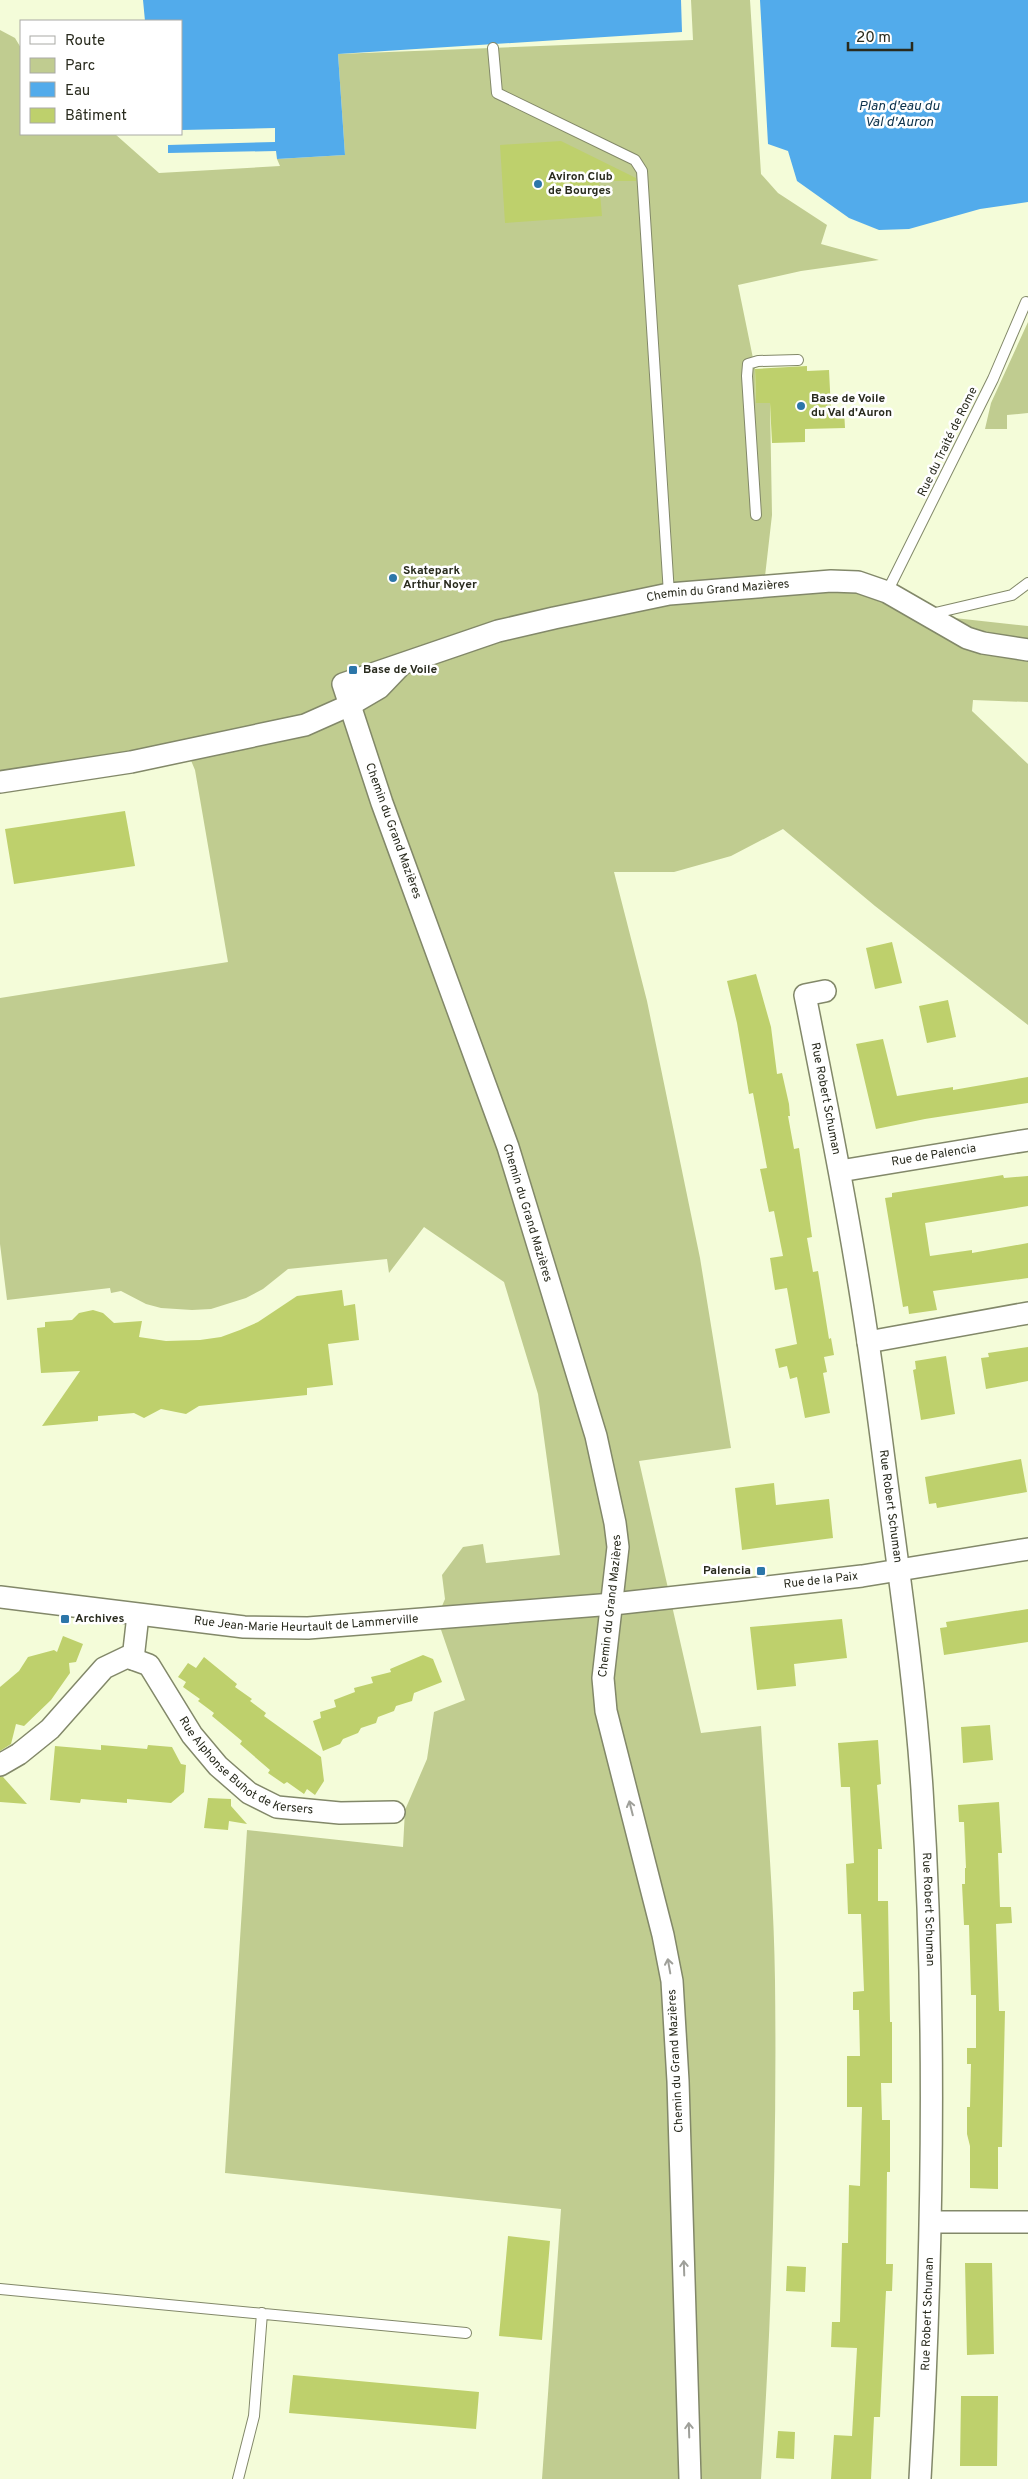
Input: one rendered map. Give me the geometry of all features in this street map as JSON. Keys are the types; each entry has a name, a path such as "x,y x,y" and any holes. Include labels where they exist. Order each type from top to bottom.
{"street":[{"name":"Chemin du Grand Mazières","path":"690,2479 676,2022 672,1981 663,1935 606,1711 603,1678 613,1604 618,1547 615,1523 596,1436 508,1147 382,803 343,684 498,630 669,594 831,581 858,582 887,592 967,638 983,643 1028,650"},
{"path":"0,782 187,751 305,725 350,705"},
{"name":"Rue Robert Schuman","path":"825,991 805,995 840,1171 868,1342 899,1570 921,1778 929,1925 932,2061 931,2222 920,2479"},
{"name":"Rue de Palencia","path":"840,1171 1028,1140"},
{"path":"868,1342 1028,1313"},
{"name":"Rue de la Paix","path":"613,1604 899,1570 1028,1548"},
{"name":"Rue Jean-Marie Heurtault de Lammerville","path":"0,1597 244,1627 308,1628 613,1604"},
{"path":"0,1765 19,1754 50,1729 104,1668 127,1656 132,1658 138,1615"},
{"name":"Rue Alphonse Buhot de Kersers","path":"132,1658 149,1665 192,1735 218,1766 249,1793 277,1807 340,1813 394,1812"},
{"path":"931,2222 1028,2222"}],"lane":[{"path":"493,48 497,93 635,160 642,171 669,594"},
{"name":"Rue du Traité de Rome","path":"887,592 993,379 1026,302"},
{"path":"756,515 747,376 748,364 758,361 798,360"},
{"path":"927,615 1012,595 1028,584"},
{"path":"0,2289 466,2333"},
{"path":"238,2479 254,2416 262,2313"}],"green space":[{"path":"691,0 750,0 761,174 778,193 827,225 821,244 879,260 801,271 738,285 755,368 756,403 770,403 772,515 764,585 831,581 927,615 1028,626 1028,702 973,700 972,711 1028,764 1028,1025 875,906 783,829 731,856 674,872 614,872 647,1001 700,1258 731,1448 639,1461 701,1733 761,1726 775,1980 773,2230 768,2354 761,2479 542,2479 561,2209 225,2173 247,1830 403,1847 405,1810 427,1759 434,1712 465,1700 437,1618 445,1599 442,1575 463,1547 483,1544 486,1563 560,1555 538,1394 504,1282 424,1227 389,1273 387,1259 288,1269 263,1289 246,1298 211,1309 161,1308 146,1304 121,1291 111,1293 110,1288 7,1300 0,1244 0,998 228,962 195,770 187,751 0,782 0,30 15,38 20,46 20,135 116,135 159,173 280,166 277,159 345,155 338,54 693,40"},
{"path":"1028,322 1028,413 1007,415 1007,429 985,429 991,403"}],"water":[{"path":"143,0 681,0 682,32 338,54 345,155 277,159 276,151 168,153 168,145 275,142 275,128 182,130 182,20 145,20"},
{"name":"Plan d'eau du Val d'Auron","path":"760,0 1028,0 1028,202 980,209 909,229 879,230 849,218 797,181 788,151 768,144"}],"building":[{"path":"561,141 636,178 636,181 599,181 602,216 505,223 500,145"},
{"name":"Base de Voile du Val d'Auron","path":"807,366 807,371 829,370 831,410 844,409 845,428 805,429 805,442 772,443 770,403 756,403 755,369"},
{"path":"125,811 135,866 14,884 5,829"},
{"path":"892,942 902,983 875,989 866,948"},
{"path":"756,974 771,1027 777,1074 782,1073 789,1104 790,1116 788,1116 794,1149 799,1148 812,1237 807,1238 813,1272 818,1271 829,1339 831,1338 834,1355 824,1357 827,1372 823,1373 830,1413 805,1418 797,1377 790,1379 787,1366 779,1368 775,1349 797,1344 787,1288 775,1290 770,1258 783,1256 774,1211 769,1212 760,1169 767,1168 753,1093 749,1094 737,1023 727,981"},
{"path":"948,1000 956,1037 927,1043 919,1006"},
{"path":"883,1039 897,1096 953,1087 953,1090 1028,1077 1028,1103 925,1119 876,1129 856,1044"},
{"path":"1003,1175 1004,1178 1028,1176 1028,1206 925,1223 930,1256 972,1250 972,1253 1028,1243 1028,1278 933,1291 937,1310 909,1314 908,1306 903,1307 885,1198 892,1197 892,1193"},
{"path":"342,1290 344,1306 355,1304 359,1340 328,1344 333,1385 307,1388 307,1395 199,1406 186,1414 161,1409 144,1418 134,1413 98,1416 98,1421 42,1426 80,1371 41,1373 37,1328 45,1327 45,1322 72,1320 79,1313 93,1310 103,1313 114,1323 142,1321 139,1337 166,1341 200,1340 221,1337 258,1322 297,1296"},
{"path":"1028,1347 1028,1381 986,1389 981,1358 989,1357 988,1353"},
{"path":"946,1356 955,1414 921,1420 913,1370 916,1369 915,1361"},
{"path":"1021,1459 1027,1492 937,1508 936,1503 929,1504 925,1477"},
{"path":"774,1483 776,1505 829,1499 833,1538 742,1550 735,1488"},
{"path":"1028,1609 1028,1642 944,1655 940,1628 947,1627 946,1622"},
{"path":"842,1619 847,1658 794,1664 796,1686 757,1690 750,1627"},
{"path":"63,1636 83,1644 76,1662 69,1663 70,1673 51,1700 24,1726 16,1724 11,1744 0,1751 0,1687 19,1671 28,1657 54,1650 57,1652"},
{"path":"423,1655 433,1659 442,1682 414,1693 412,1701 396,1706 394,1711 378,1717 376,1723 361,1728 358,1733 343,1739 340,1744 323,1751 313,1721 321,1718 320,1712 336,1707 334,1700 355,1692 354,1688 373,1683 371,1677 391,1672 390,1669"},
{"path":"204,1657 237,1684 235,1687 252,1699 250,1701 266,1713 264,1716 321,1757 324,1781 315,1795 307,1789 304,1794 287,1782 284,1784 268,1773 270,1770 240,1744 242,1741 212,1716 214,1713 198,1701 200,1699 183,1687 186,1682 178,1677 188,1663 196,1668"},
{"path":"990,1725 993,1760 963,1763 961,1727"},
{"path":"878,1740 881,1784 877,1785 882,1849 878,1849 878,1901 888,1901 890,2022 892,2022 892,2083 881,2083 882,2120 890,2120 890,2172 887,2172 886,2264 893,2264 892,2291 886,2291 880,2417 874,2417 871,2479 831,2479 834,2435 852,2436 857,2348 831,2347 832,2322 840,2322 842,2243 848,2243 849,2185 860,2186 862,2107 847,2107 847,2056 860,2056 859,2010 853,2010 853,1992 864,1991 861,1914 848,1914 846,1864 854,1863 850,1787 841,1787 838,1743"},
{"path":"101,1745 147,1749 148,1745 172,1747 181,1764 186,1765 184,1792 171,1803 127,1799 127,1803 81,1799 80,1803 50,1800 55,1746 101,1750"},
{"path":"0,1777 3,1777 27,1804 0,1802"},
{"path":"208,1798 231,1799 231,1806 247,1824 229,1821 228,1830 204,1828"},
{"path":"999,1802 1002,1853 998,1853 1000,1907 1011,1907 1012,1923 996,1924 999,2011 1005,2011 1002,2147 998,2147 998,2189 970,2188 970,2146 967,2134 967,2107 970,2107 971,2064 967,2064 967,2048 976,2048 976,1995 971,1995 969,1925 964,1925 962,1884 965,1884 966,1868 964,1822 959,1822 958,1805"},
{"path":"508,2236 550,2241 542,2340 499,2336"},
{"path":"965,2263 992,2263 994,2354 967,2355"},
{"path":"787,2266 806,2267 805,2292 786,2291"},
{"path":"293,2375 479,2392 476,2429 289,2413"},
{"path":"961,2396 998,2396 997,2466 960,2466"},
{"path":"778,2431 795,2432 794,2459 776,2458"}],"place":[{"name":"Aviron Club de Bourges","path":"538,184"},
{"name":"Base de Voile du Val d'Auron","path":"801,406"},
{"name":"Skatepark Arthur Noyer","path":"393,578"},
{"name":"Base de Voile","path":"353,670"},
{"name":"Palencia","path":"761,1571"},
{"name":"Archives","path":"65,1619"}]}
